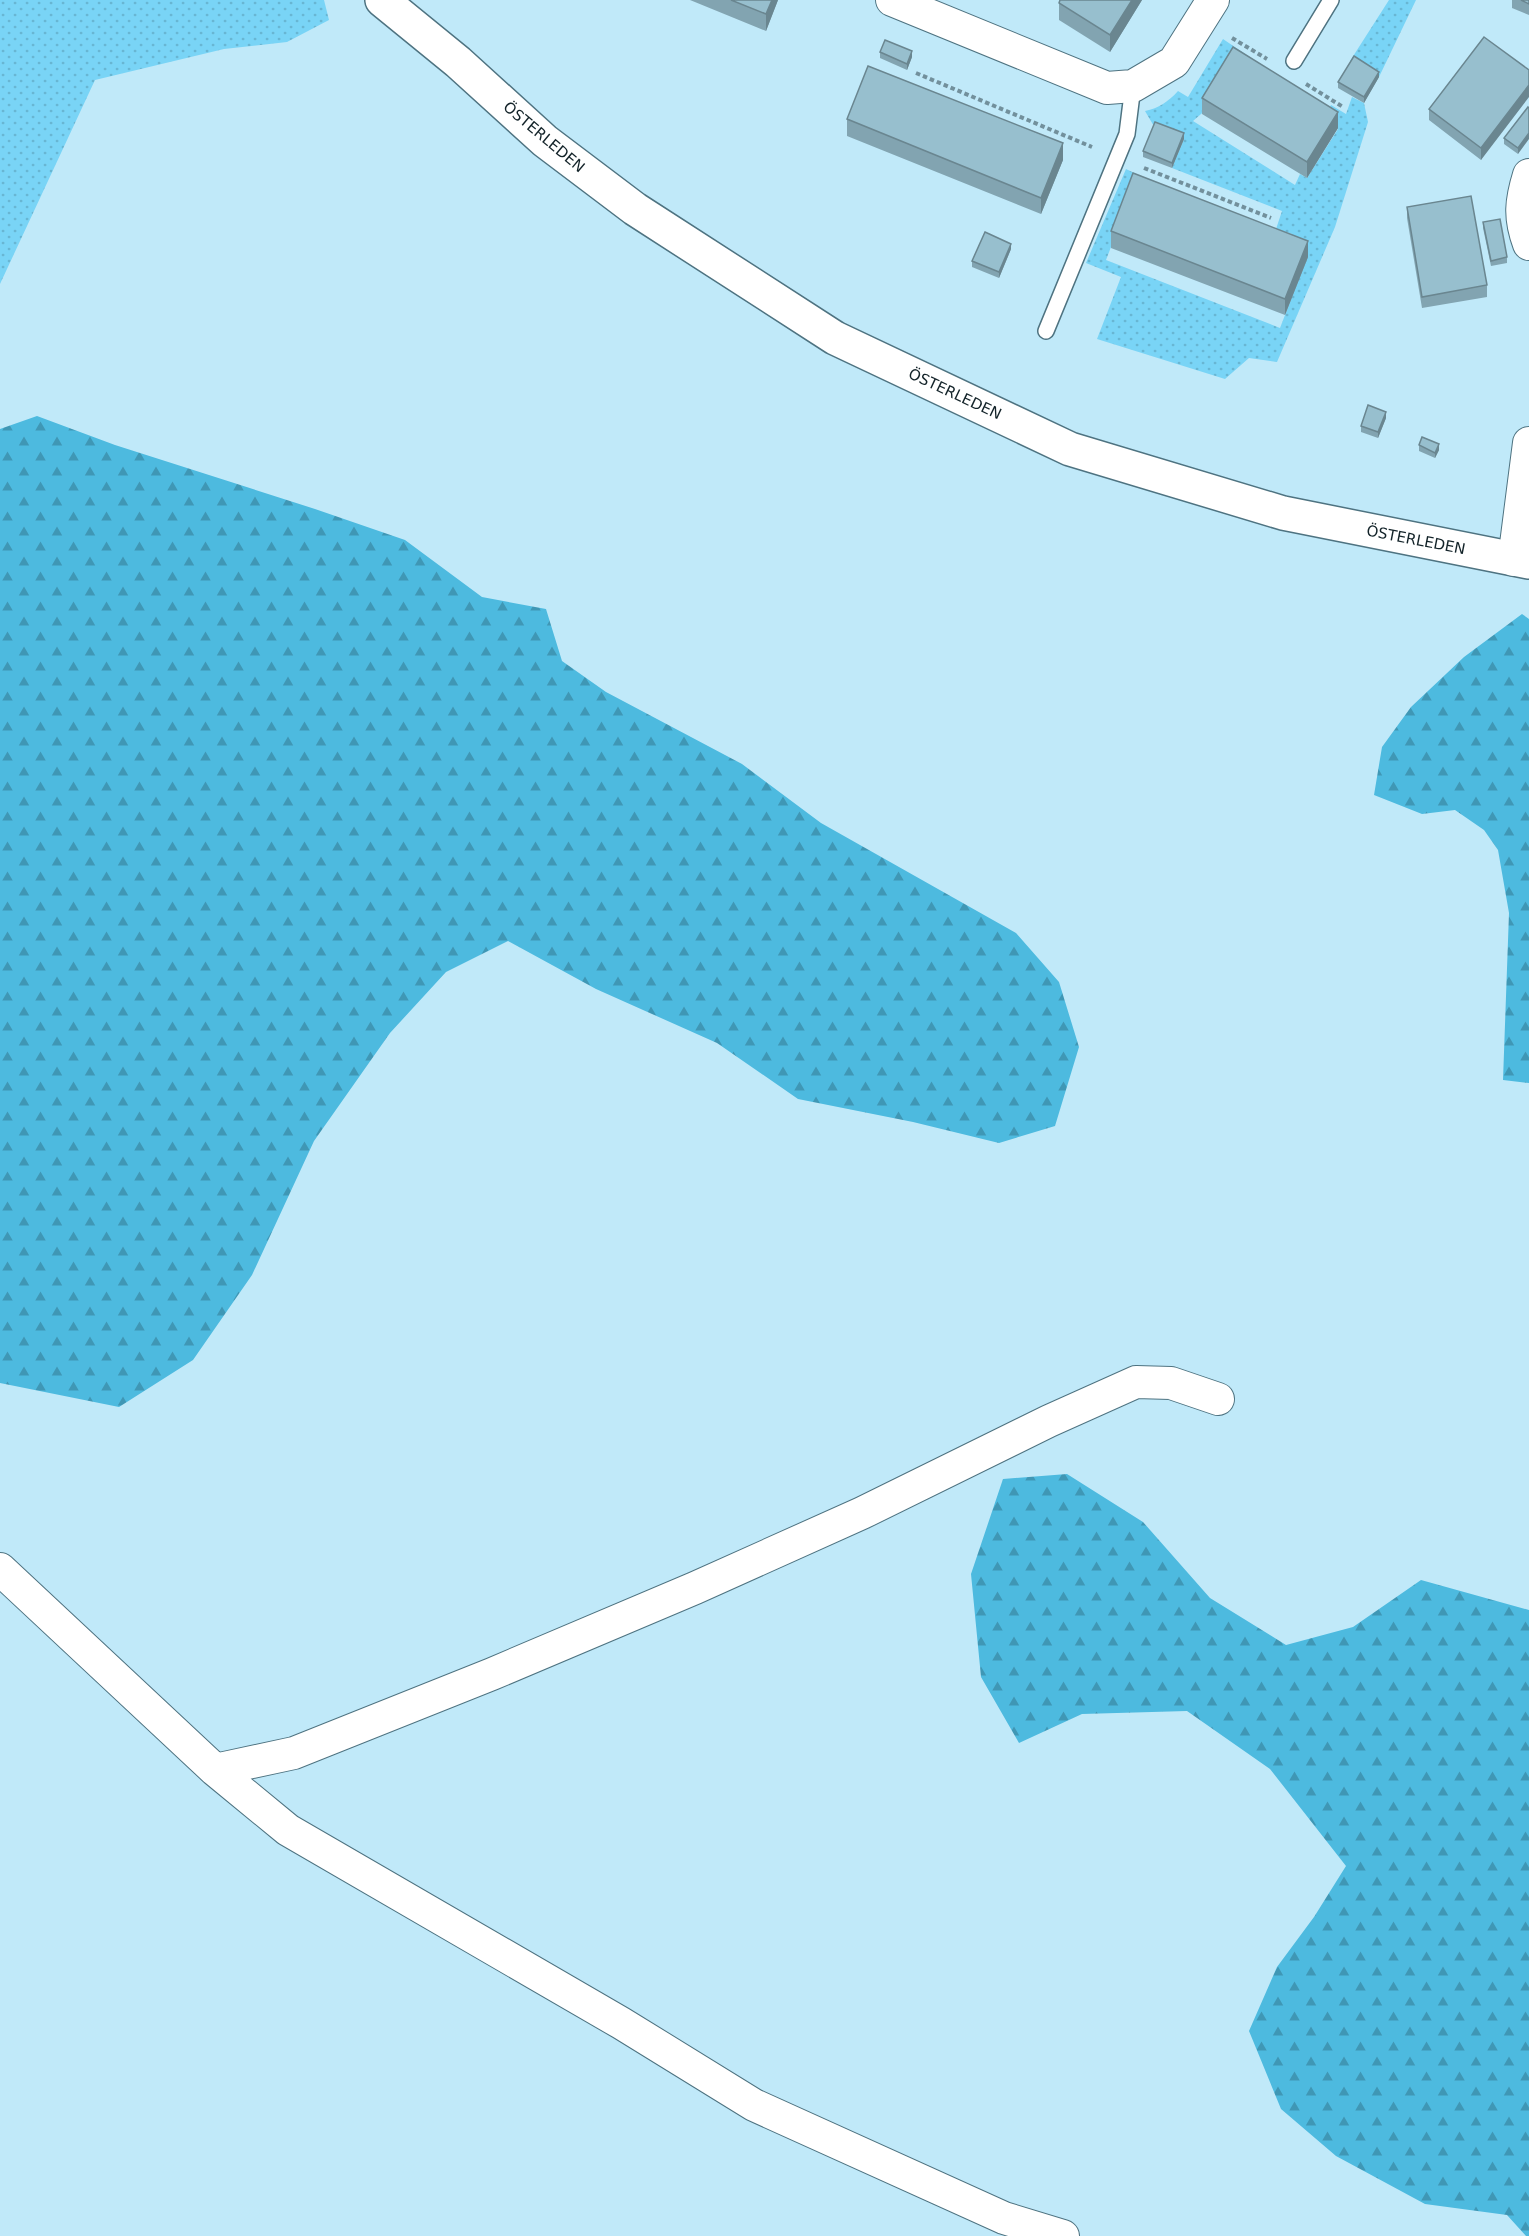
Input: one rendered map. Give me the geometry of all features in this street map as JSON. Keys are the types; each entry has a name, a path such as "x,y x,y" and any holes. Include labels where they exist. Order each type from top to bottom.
{"street":[{"name":"ÖSTERLEDEN","path":"382,0 458,62 544,141 635,209 835,338 1059,444 1283,513 1521,561"},
{"name":"ÖSTERLEDEN","path":"419,0 458,62"},
{"path":"892,0 1107,87 1133,86 1174,62 1213,0"},
{"path":"1529,175 1521,200 1529,244"},
{"path":"1521,561 1529,442"},
{"path":"215,1770 294,1753 492,1674 695,1588 862,1513 1049,1421 1136,1382 1171,1383 1218,1399"},
{"path":"0,1569 215,1770 288,1830 611,2017 754,2105 1004,2218 1063,2236"}],"lane":[{"path":"1294,61 1331,0"},
{"path":"1046,331 1127,134 1133,86"}],"shaded area":[{"path":"0,0 324,0 329,20 287,42 224,49 95,80 0,284"},
{"path":"1389,0 1416,0 1379,77 1350,61"},
{"path":"1223,39 1254,60 1248,73 1193,121 1295,185 1300,174 1307,178 1338,129 1324,120 1331,105 1346,114 1352,97 1364,103 1368,122 1335,227 1277,362 1249,358 1225,379 1097,339 1121,277 1086,263 1126,169 1153,182 1133,190 1106,260 1280,328 1307,258 1287,250 1292,234 1276,229 1282,211 1172,168 1184,139 1155,128 1145,111 1163,104 1178,91 1188,97"}],"green space":[{"path":"37,416 115,445 405,540 482,597 546,609 562,661 606,692 742,764 821,823 1016,933 1059,982 1079,1047 1055,1126 999,1143 913,1122 798,1099 717,1043 596,989 508,941 446,972 390,1033 314,1141 252,1275 193,1360 119,1407 0,1383 0,429"},
{"path":"1522,614 1529,619 1529,1083 1503,1080 1509,913 1498,850 1484,830 1455,810 1422,814 1374,795 1382,747 1411,707 1464,657"},
{"path":"1067,1474 1143,1522 1210,1598 1286,1645 1353,1627 1421,1580 1529,1610 1529,2236 1526,2236 1507,2215 1425,2204 1336,2156 1281,2109 1249,2031 1277,1967 1314,1917 1346,1866 1270,1769 1187,1711 1082,1714 1019,1743 981,1677 971,1574 1003,1479"}],"building":[{"path":"731,0 772,0 766,14"},
{"path":"1060,0 1132,0 1110,35 1059,3"},
{"path":"1484,37 1529,70 1529,85 1481,148 1429,109"},
{"path":"885,40 912,51 907,64 880,52"},
{"path":"1233,47 1338,112 1307,162 1202,98"},
{"path":"1354,56 1379,72 1364,97 1338,82"},
{"path":"868,66 1063,143 1041,198 847,119"},
{"path":"1528,107 1529,133 1518,148 1504,138"},
{"path":"1155,122 1184,133 1172,163 1143,151"},
{"path":"1133,173 1308,241 1285,299 1111,231"},
{"path":"1471,196 1487,285 1422,297 1407,207"},
{"path":"1500,219 1507,257 1491,261 1483,222"},
{"path":"985,232 1011,244 999,272 972,261"},
{"path":"1368,405 1386,412 1378,432 1361,426"},
{"path":"1422,437 1439,444 1435,453 1419,445"}]}
